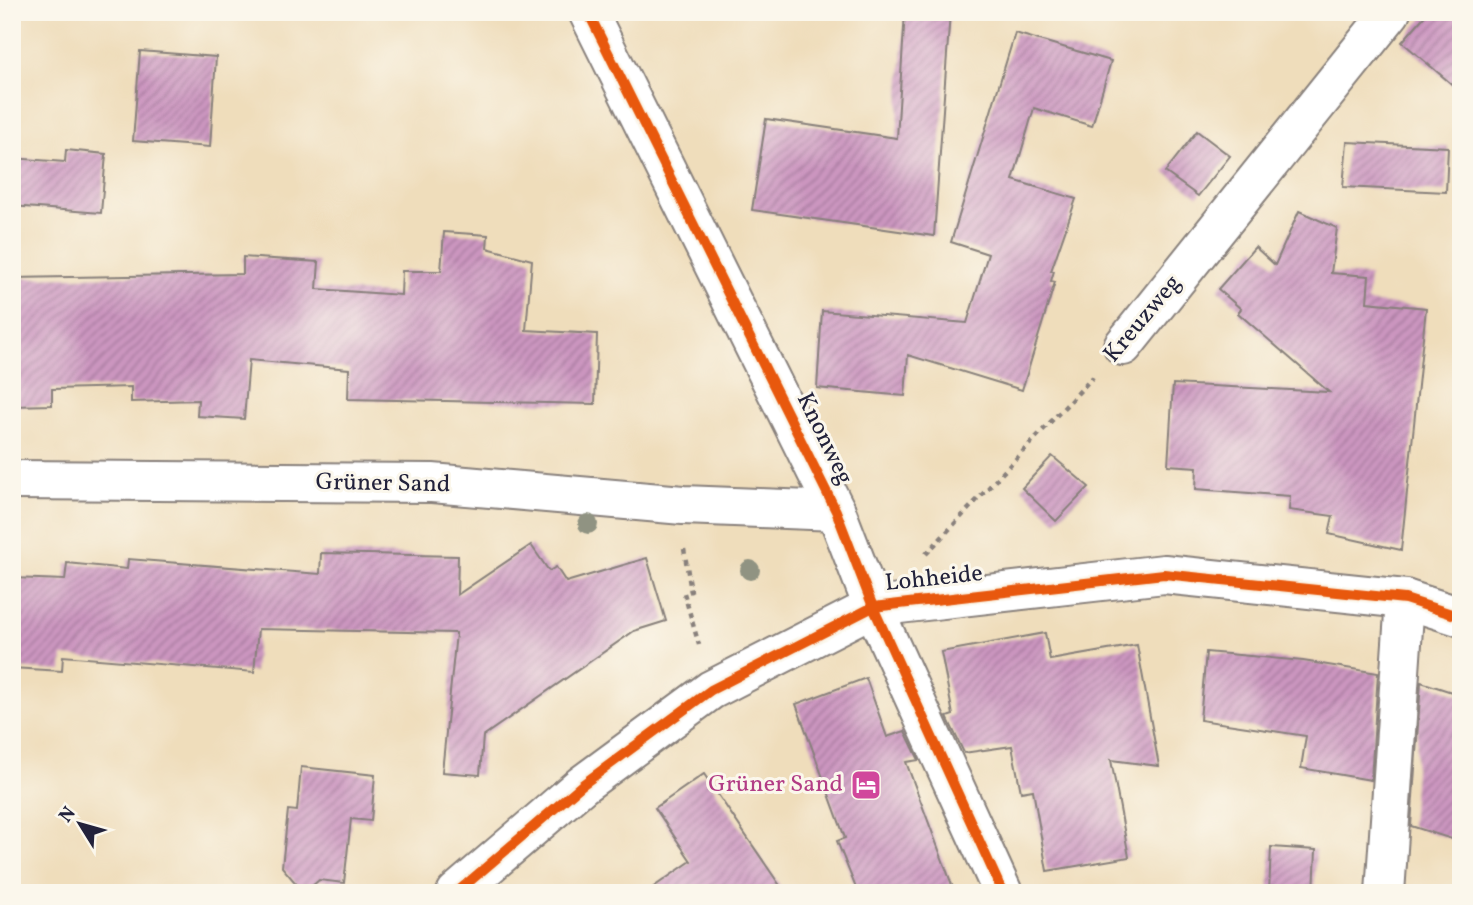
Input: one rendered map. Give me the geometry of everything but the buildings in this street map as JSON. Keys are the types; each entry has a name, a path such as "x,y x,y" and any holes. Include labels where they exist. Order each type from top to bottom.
{"street":[{"name":"Knonweg","path":"588,12 836,510 873,607 1003,893"},
{"name":"Kreuzweg","path":"1123,346 1391,12"},
{"name":"Grüner Sand","path":"12,480 432,482 683,505 836,510"},
{"name":"Lohheide","path":"456,893 582,785 712,690 873,607 1164,574 1405,599 1461,617"},
{"path":"1385,893 1405,599"}],"path":[{"path":"683,505 683,546 691,591 684,593 712,690"}],"cycle path":[{"path":"588,12 836,511 873,607 1003,893"},
{"path":"456,893 582,785 711,690 873,607 1164,574 1405,599 1461,617"}],"place":[{"name":"Grüner Sand","path":"866,785"}]}
